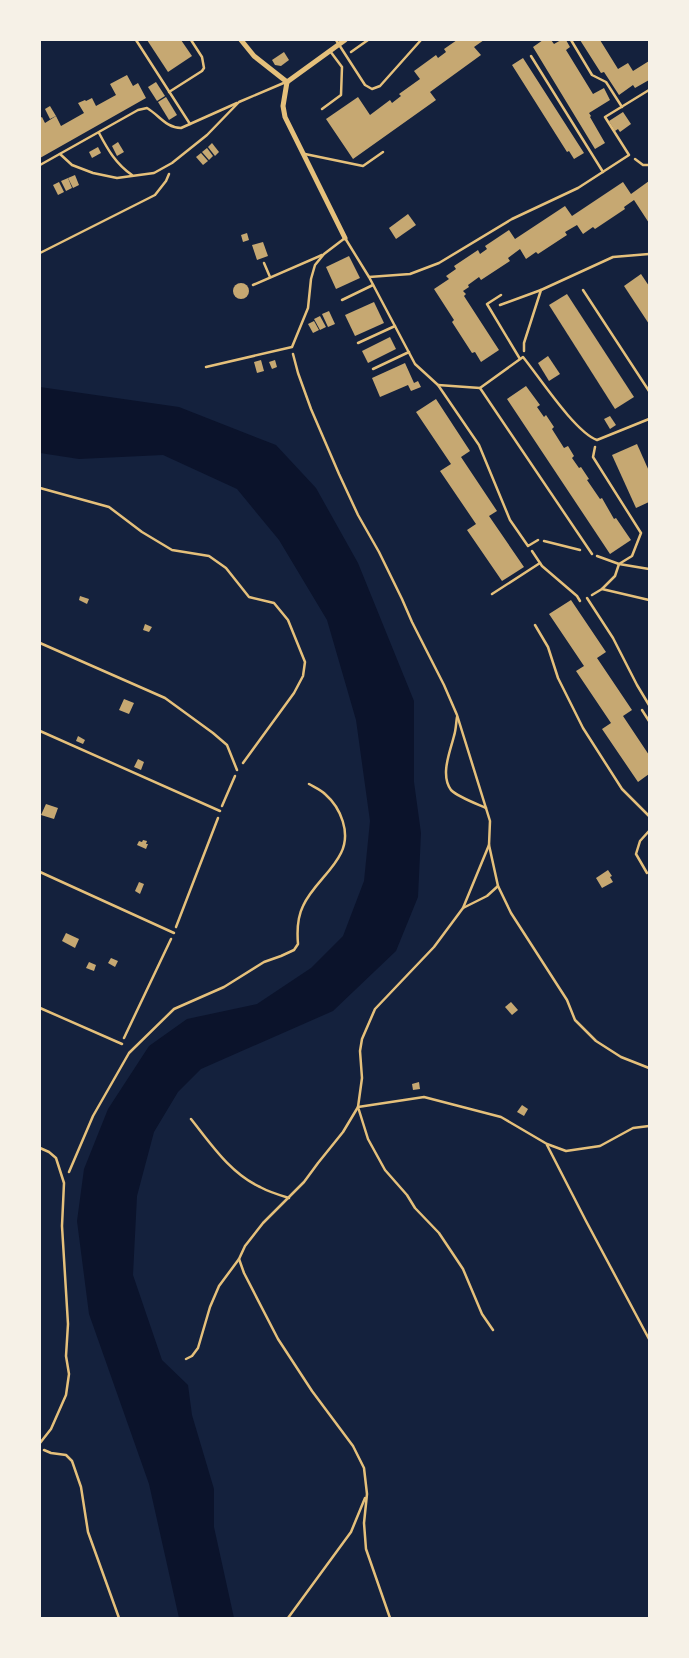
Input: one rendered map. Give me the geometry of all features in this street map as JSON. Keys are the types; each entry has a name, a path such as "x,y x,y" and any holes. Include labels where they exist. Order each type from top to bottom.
{"street":[{"path":"240,40 254,56 287,82"},
{"path":"345,40 337,42 330,51 287,82 283,106 285,117 345,238"}],"lane":[{"path":"136,40 190,124"},
{"path":"169,92 204,68 202,57 191,40"},
{"path":"337,42 365,85 372,90 380,86 421,40"},
{"path":"570,40 592,75 606,82 622,106"},
{"path":"322,109 341,95 342,67 330,51"},
{"path":"531,56 604,172"},
{"path":"40,165 138,110 147,108 154,112 168,126 181,128 287,82"},
{"path":"369,278 410,274 439,263 512,220 578,188 629,156 605,118 649,90"},
{"path":"60,154 72,165 93,173 117,178 154,173 172,163 207,135 239,102"},
{"path":"99,133 114,160 133,176"},
{"path":"304,154 363,166 383,152"},
{"path":"206,367 292,347 308,308 311,279 315,265 324,254 345,238 416,364 438,385 479,445 510,520 528,546 538,540"},
{"path":"252,284 324,254"},
{"path":"264,263 270,277"},
{"path":"342,300 373,285"},
{"path":"583,290 649,390"},
{"path":"501,295 486,304 522,358 578,427 589,437 597,440 649,419"},
{"path":"358,343 395,326"},
{"path":"373,369 409,352"},
{"path":"438,385 480,388 522,358"},
{"path":"480,388 592,554"},
{"path":"587,598 613,638 649,705"},
{"path":"534,625 548,647 558,678 584,728 622,789 649,816"},
{"path":"40,643 165,698 213,732 227,745 237,770"},
{"path":"40,730 220,811"},
{"path":"647,873 636,854 640,840 649,831"},
{"path":"40,872 174,932"},
{"path":"40,1008 122,1044"},
{"path":"40,1148 56,1158 64,1182 62,1226 68,1324 66,1356 69,1374 66,1395 51,1429 40,1443"}],"path":[{"path":"629,156 643,164 649,165"},
{"path":"40,253 155,195 166,181 172,163"},
{"path":"490,309 541,290 613,257 649,254"},
{"path":"522,358 524,343 541,290"},
{"path":"292,347 298,373 327,447 358,515 379,552 457,715 490,821 489,845 498,886 512,913 567,1000 575,1020 596,1041 621,1057 649,1068"},
{"path":"597,440 593,457 641,533 632,556 619,564 615,576 602,589 649,600"},
{"path":"538,540 558,544"},
{"path":"528,546 540,563 577,596 581,602 587,598"},
{"path":"492,594 540,563"},
{"path":"619,564 649,569"},
{"path":"457,715 455,734 446,770 448,783 457,794 486,808"},
{"path":"64,1182 93,1116 129,1053 174,1010 224,987 264,962 294,950 298,944 297,928 302,907 318,882 342,852 345,835 343,818 333,803 324,792 309,784"},
{"path":"186,1359 192,1356 198,1348 210,1307 219,1286 239,1259 245,1246 263,1223 304,1182 343,1132 358,1107 362,1078 360,1051 362,1038 375,1009 434,947 463,908 489,845"},
{"path":"463,908 487,896 498,886"},
{"path":"358,1107 424,1097 501,1117 547,1144 566,1151 600,1146 633,1128 649,1126"},
{"path":"358,1107 368,1138 385,1170 407,1195 415,1208 438,1233 463,1268 482,1314 493,1330"},
{"path":"191,1118 231,1167 259,1187 289,1198"},
{"path":"547,1144 649,1339"},
{"path":"239,1259 244,1274 278,1339 312,1392 353,1446 364,1468 367,1494 364,1523 366,1549 390,1618"},
{"path":"40,1448 51,1454 66,1455 72,1462 81,1487 88,1532 119,1618"},
{"path":"288,1618 351,1532 367,1494"}],"water":[{"path":"40,387 179,407 276,445 316,488 358,563 414,701 414,782 421,833 418,897 396,951 333,1011 201,1069 178,1092 154,1132 137,1196 133,1275 162,1360 188,1385 192,1415 214,1489 214,1527 234,1618 179,1618 149,1484 89,1314 77,1221 84,1169 108,1109 149,1046 187,1019 257,1004 311,968 343,936 364,881 370,821 356,720 327,620 279,540 237,489 163,455 79,459 40,453"}],"building":[{"path":"147,40 181,40 192,56 168,72"},
{"path":"457,40 484,40 474,47 481,55 430,92 436,100 353,159 326,119 358,97 370,115 390,100 392,103 401,96 399,94 420,79 414,71 436,55 438,58 446,52 444,49"},
{"path":"543,40 551,40 554,44 561,40 566,40 570,47 566,50 593,94 604,88 610,100 589,113 605,143 595,149 533,47"},
{"path":"580,40 600,40 618,69 628,63 633,71 649,61 649,80 635,88 633,85 619,95 604,72 601,73"},
{"path":"284,52 289,60 281,66 275,65 272,60"},
{"path":"523,58 584,153 574,159 569,151 567,152 512,65"},
{"path":"127,75 133,86 138,83 146,98 40,158 40,118 42,117 45,123 56,116 61,126 84,113 78,103 92,98 96,106 116,95 110,84"},
{"path":"156,82 165,96 157,101 148,87"},
{"path":"166,97 177,115 169,120 158,102"},
{"path":"50,106 56,116 50,119 45,109"},
{"path":"623,112 631,124 620,132 618,129 615,131 609,121"},
{"path":"118,142 124,152 117,156 112,146"},
{"path":"212,143 219,152 215,156 208,147"},
{"path":"98,147 101,153 92,158 89,152"},
{"path":"207,148 213,156 209,160 202,152"},
{"path":"201,153 208,161 203,165 196,157"},
{"path":"75,175 79,185 73,188 68,178"},
{"path":"68,178 72,188 66,191 61,181"},
{"path":"649,181 649,223 634,200 624,207 625,209 595,229 593,227 583,234 577,225 565,232 567,235 538,254 536,252 526,259 520,249 508,258 510,261 481,280 479,277 468,285 469,287 463,291 466,294 464,296 499,350 481,362 475,352 472,353 452,322 454,320 434,289 449,279 446,276 456,269 454,266 478,250 480,254 487,249 485,246 509,230 515,239 565,206 572,216 623,182 631,194"},
{"path":"59,182 64,192 58,195 53,185"},
{"path":"408,214 416,225 396,239 389,228"},
{"path":"247,233 249,240 243,242 241,235"},
{"path":"263,242 268,256 257,260 252,245"},
{"path":"349,256 360,278 336,289 326,267"},
{"path":"641,274 649,286 649,324 624,286"},
{"path":"241,283 247,285 249,291 247,297 241,299 235,297 233,291 235,285"},
{"path":"567,294 634,397 615,409 549,305"},
{"path":"374,302 384,323 355,336 345,315"},
{"path":"329,311 335,324 328,327 322,314"},
{"path":"320,316 326,327 320,330 314,319"},
{"path":"314,321 319,330 313,333 308,324"},
{"path":"390,337 396,349 368,363 362,351"},
{"path":"548,356 560,374 549,381 538,363"},
{"path":"261,360 264,371 257,373 254,362"},
{"path":"275,360 277,367 272,369 269,362"},
{"path":"405,363 414,383 418,381 421,387 411,391 408,385 380,397 372,378"},
{"path":"526,386 540,405 537,407 544,417 546,415 554,427 552,429 564,448 568,446 574,456 572,458 579,468 581,467 600,499 602,498 614,519 616,518 631,540 610,554 507,399"},
{"path":"436,399 470,451 461,457 497,511 489,516 524,567 502,581 467,530 476,524 440,471 451,464 416,412"},
{"path":"610,416 616,425 610,429 604,419"},
{"path":"637,444 649,471 649,502 636,508 612,455"},
{"path":"80,596 89,599 87,604 79,600"},
{"path":"571,600 606,652 597,658 632,710 623,716 649,755 649,774 638,782 602,729 611,723 576,671 584,666 549,614"},
{"path":"145,624 152,627 149,632 143,630"},
{"path":"124,699 134,703 129,714 119,710"},
{"path":"78,736 85,740 83,744 76,741"},
{"path":"138,759 144,762 141,770 134,767"},
{"path":"46,804 58,808 54,819 41,815"},
{"path":"143,840 147,841 146,844 148,844 146,849 137,845 139,841 142,842"},
{"path":"608,870 613,882 602,888 596,878"},
{"path":"139,882 144,884 140,894 135,891"},
{"path":"66,933 79,939 75,948 62,941"},
{"path":"111,958 118,961 115,967 108,963"},
{"path":"89,962 96,965 94,971 86,968"},
{"path":"511,1002 518,1010 512,1015 505,1007"},
{"path":"419,1082 420,1089 413,1090 412,1084"},
{"path":"522,1105 528,1109 524,1116 517,1112"}]}
